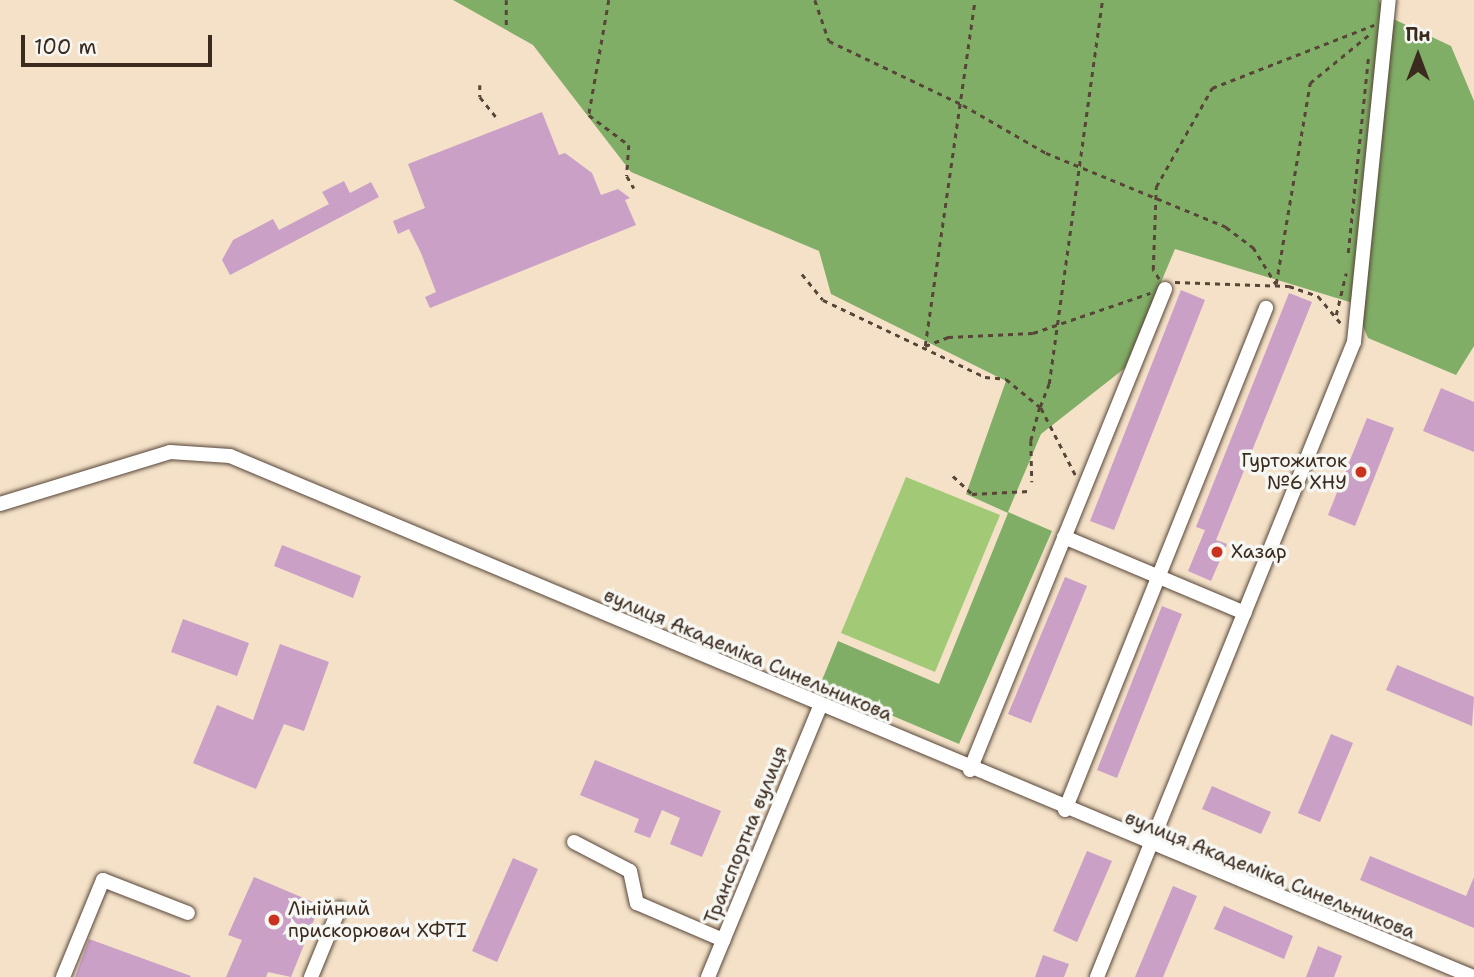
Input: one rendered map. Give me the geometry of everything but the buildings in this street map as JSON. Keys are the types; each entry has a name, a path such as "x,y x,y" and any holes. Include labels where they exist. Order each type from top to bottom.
{"street":[{"path":"1097,977 1354,342 1378,150 1384,23 1389,0"},
{"path":"970,770 1165,289"},
{"path":"1065,810 1266,308"},
{"name":"вулиця Академіка Синельникова","path":"0,505 170,452 230,456 1065,810 1473,977"},
{"path":"1064,537 1245,613"},
{"name":"Транспортна вулиця","path":"708,977 820,707"},
{"path":"574,842 630,871 637,903 723,940"},
{"path":"63,977 103,880 188,912"},
{"path":"311,977 339,909"}],"path":[{"path":"506,0 506,25"},
{"path":"609,0 589,115 629,145 627,176 634,188"},
{"path":"815,0 829,41 957,102 1077,166 1226,227 1253,247 1276,284 1310,83 1384,23"},
{"path":"925,346 957,102 975,0"},
{"path":"1032,482 1031,441 1049,384 1102,0"},
{"path":"1375,44 1384,23"},
{"path":"1165,289 1153,270 1154,198 1212,88 1384,23"},
{"path":"1348,256 1370,54"},
{"path":"480,85 480,97 497,118"},
{"path":"1336,316 1347,269"},
{"path":"802,274 824,300 985,377 1006,379 1040,407 1075,471 1078,503"},
{"path":"953,475 972,495 1029,492"}],"green space":[{"path":"453,0 1379,0 1387,16 1451,46 1474,101 1474,346 1456,375 1368,338 1353,303 1175,249 1125,368 1041,434 1008,512 1052,531 959,744 820,685 838,641 939,684 1008,513 966,494 1006,381 831,294 819,251 631,172 533,45"},
{"path":"906,477 1000,515 935,672 841,633"}],"place":[{"name":"Гуртожиток №6 ХНУ","path":"1361,472"},
{"name":"Хазар","path":"1217,552"},
{"name":"Лінійний прискорювач ХФТІ","path":"274,920"}]}
